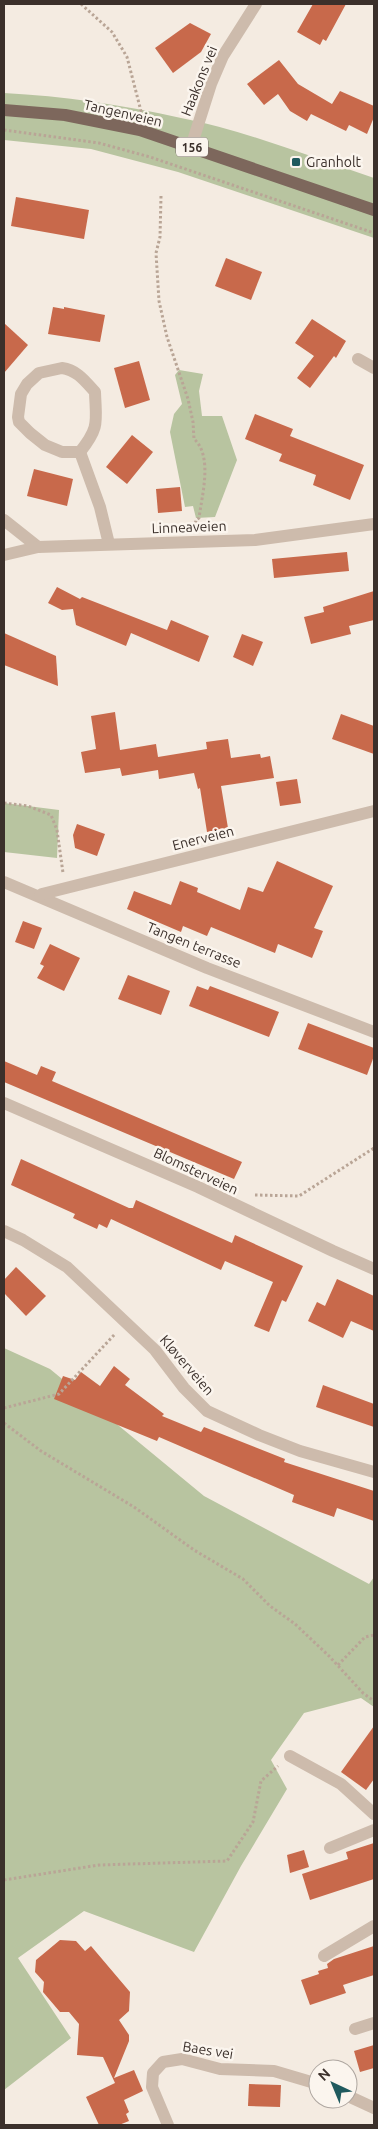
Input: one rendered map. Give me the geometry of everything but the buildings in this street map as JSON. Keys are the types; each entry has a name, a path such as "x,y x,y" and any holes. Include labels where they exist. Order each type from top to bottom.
{"main road":[{"name":"Tangenveien","path":"4,110 65,116 140,130 374,210"}],"street":[{"name":"Haakons vei","path":"191,146 211,84 223,56 256,4"},
{"path":"358,359 374,368"},
{"path":"62,368 71,369 94,392 97,426 93,435 80,452 62,452 45,445 30,434 19,422 21,394 27,384 39,374 62,368"},
{"path":"80,452 100,507 109,544"},
{"path":"4,520 38,547"},
{"name":"Linneaveien","path":"4,555 38,547 255,540 374,524"},
{"name":"Enerveien","path":"40,896 374,811"},
{"name":"Tangen terrasse","path":"4,882 40,896 66,910 207,968 374,1032"},
{"name":"Blomsterveien","path":"4,1103 198,1187 241,1209 374,1269"},
{"name":"Kløverveien","path":"4,1231 24,1240 67,1267 155,1350 184,1388 208,1411 259,1435 300,1451 374,1472"},
{"path":"290,1756 341,1784 374,1814"},
{"path":"330,1848 374,1830"},
{"path":"324,1956 374,1926"},
{"path":"355,2029 374,2023"},
{"name":"Baes vei","path":"168,2125 152,2087 152,2078 159,2065 163,2062 182,2059 220,2069 274,2071 308,2081"},
{"path":"358,2101 374,2108"}],"path":[{"path":"81,4 112,32 127,58 143,118"},
{"path":"4,130 99,143 150,157 374,233"},
{"path":"161,196 160,237 156,253 159,301 167,337 188,399 193,422 194,439 200,444 205,459 199,518 196,520 194,541"},
{"path":"4,803 28,806 51,814 57,830 66,888"},
{"path":"241,1209 251,1195 299,1196 374,1148"},
{"path":"4,1408 59,1394 125,1322"},
{"path":"4,1423 41,1451 134,1507 194,1550 244,1579 270,1606 295,1624 338,1665 363,1693 374,1701"},
{"path":"338,1665 365,1637 374,1635"},
{"path":"4,1880 99,1865 227,1861 253,1822 261,1781 290,1756"}],"green space":[{"path":"4,93 93,102 206,123 279,145 374,178 374,238 178,172 91,149 4,140"},
{"path":"179,370 203,374 199,391 202,416 222,416 237,460 215,517 196,518 193,506 185,507 170,432 174,414 182,404 175,375"},
{"path":"4,803 59,810 57,858 4,852"},
{"path":"4,1348 50,1369 204,1496 369,1584 374,1577 374,1707 361,1698 304,1713 271,1760 287,1789 241,1866 194,1952 84,1911 18,1958 71,2038 4,2090"}],"place":[{"name":"Granholt","path":"296,162"}]}
